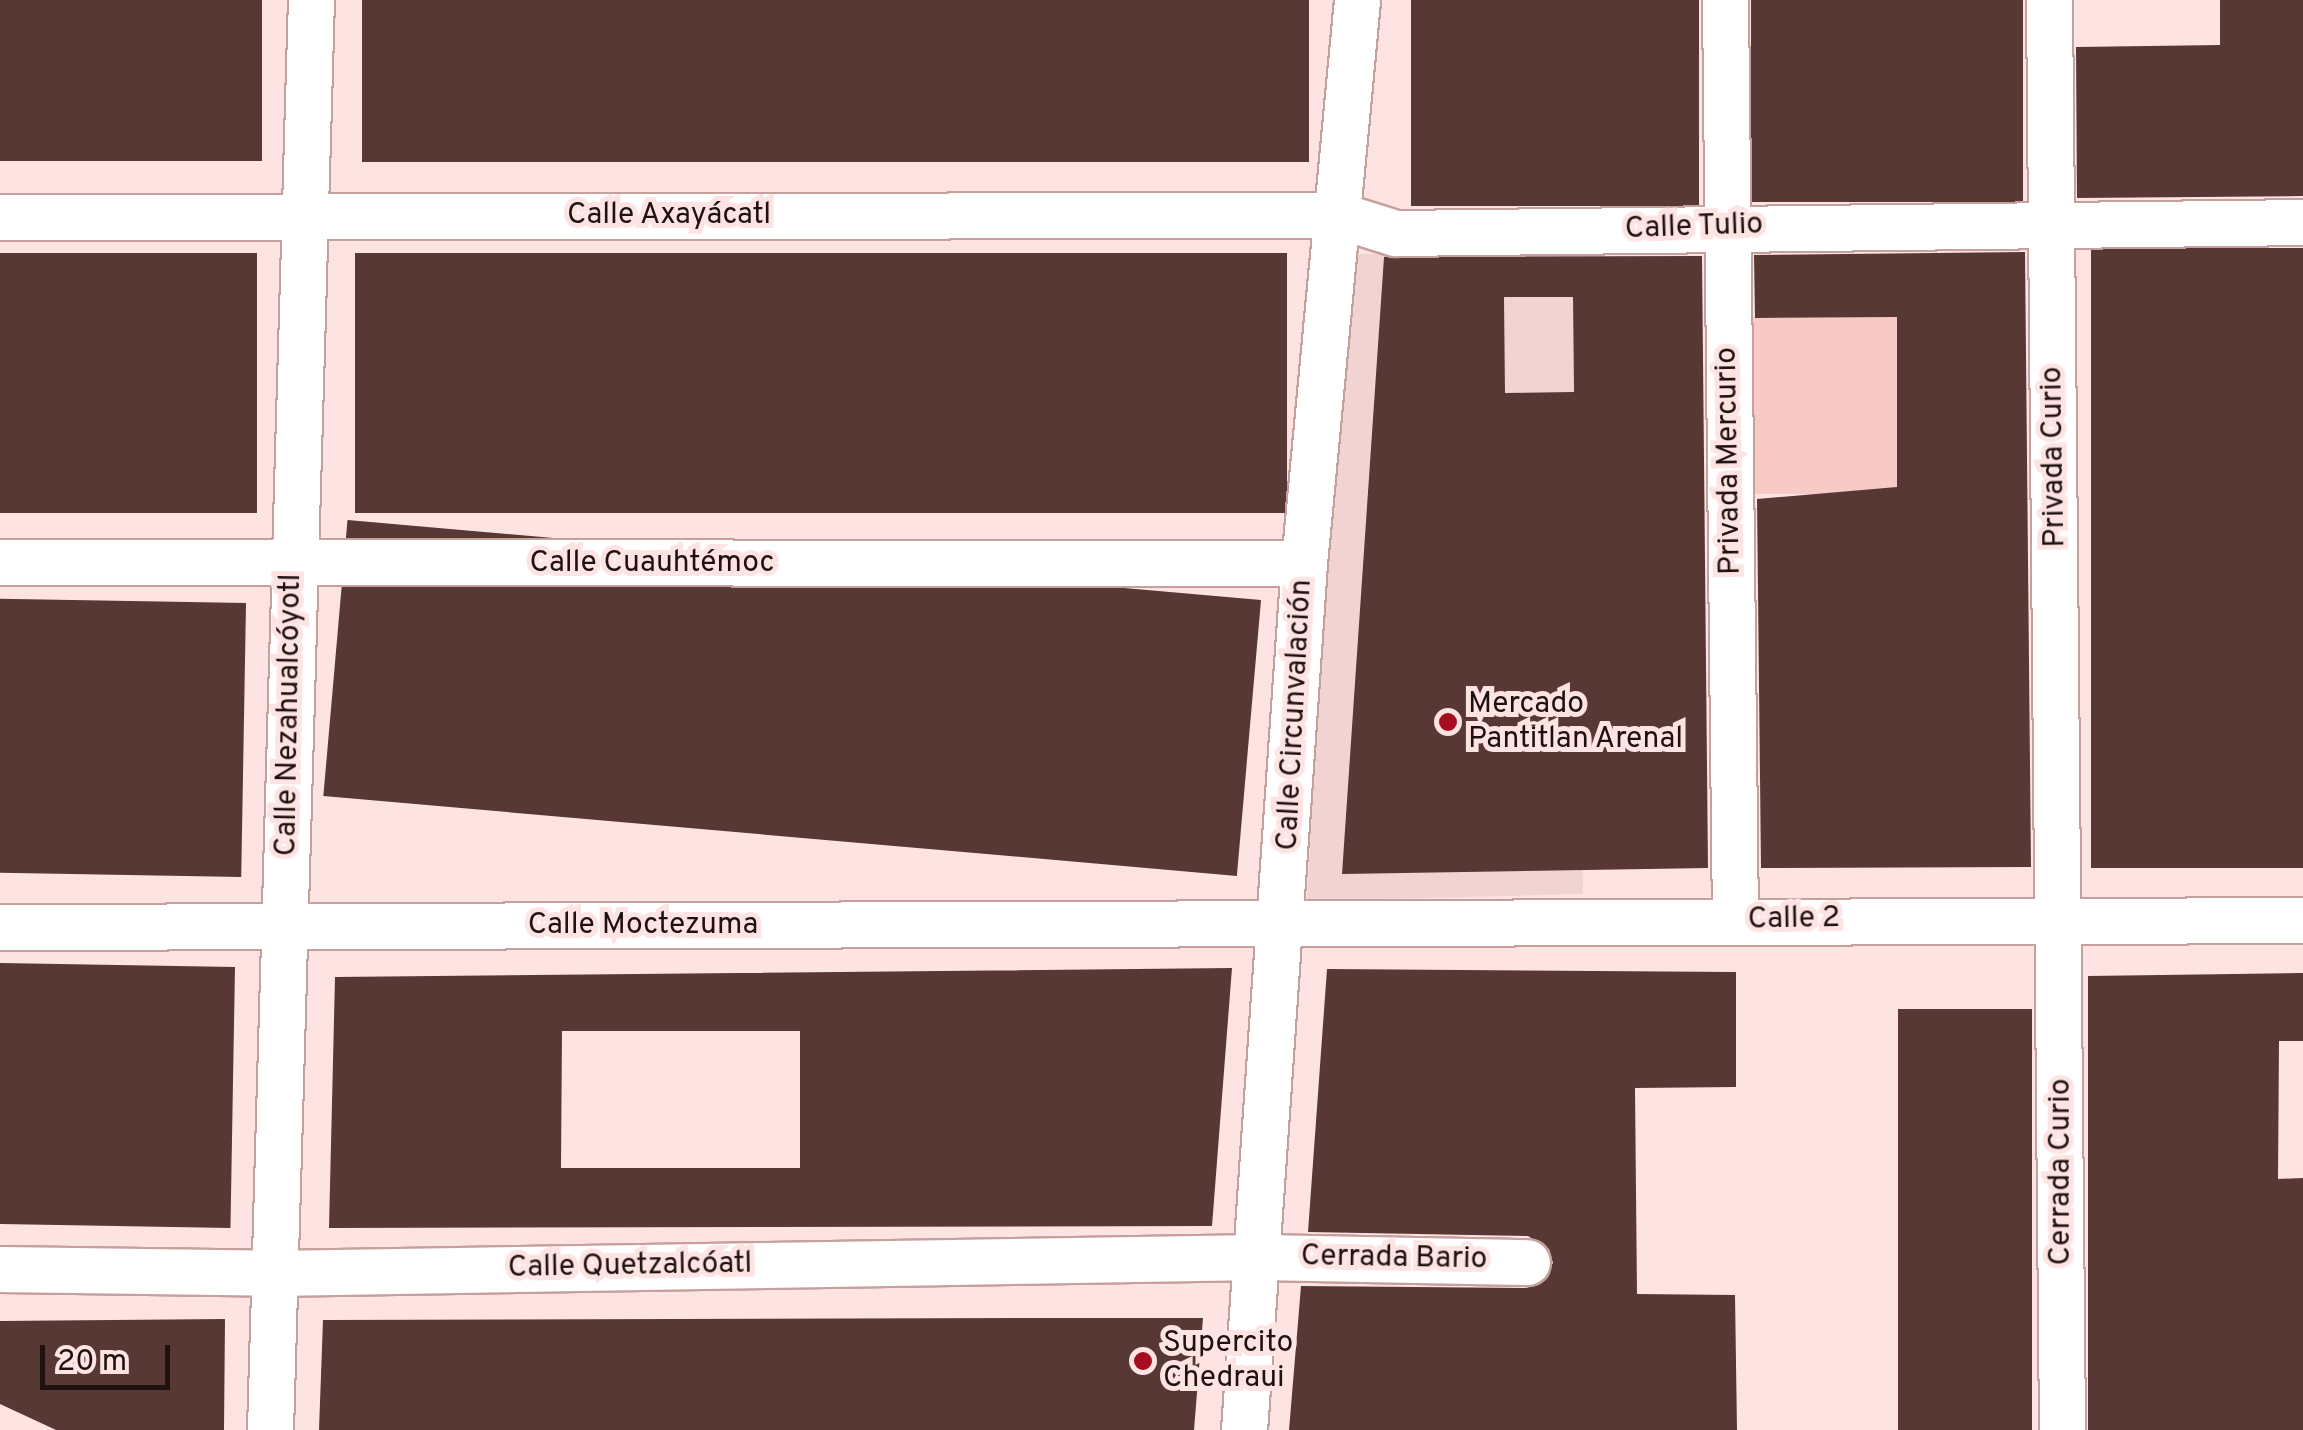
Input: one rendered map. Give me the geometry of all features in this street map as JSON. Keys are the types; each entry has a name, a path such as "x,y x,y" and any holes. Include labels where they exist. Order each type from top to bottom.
{"street":[{"name":"Calle Nezahualcóyotl","path":"270,1430 311,0"},
{"name":"Calle Circunvalación","path":"1244,1430 1285,925 1304,564 1357,0"},
{"name":"Privada Mercurio","path":"1725,0 1735,922"},
{"name":"Privada Curio","path":"2049,0 2061,915"},
{"name":"Calle Axayácatl","path":"0,217 1338,215"},
{"name":"Calle Tulio","path":"1338,215 1395,233 2303,222"},
{"name":"Calle Cuauhtémoc","path":"0,562 1304,564"},
{"name":"Calle 2","path":"1285,925 2061,915 2303,920"},
{"name":"Cerrada Curio","path":"2061,915 2062,1430"},
{"name":"Calle Moctezuma","path":"0,927 1285,925"},
{"name":"Cerrada Bario","path":"1260,1257 1527,1262"},
{"name":"Calle Quetzalcóatl","path":"0,1269 274,1274 1260,1257"}],"shaded area":[{"name":"Mercado Pantitlan Arenal","path":"1572,251 1583,894 1307,901 1326,550 1355,254"},
{"path":"1750,317 1897,317 1897,494 1750,494"}],"building":[{"path":"0,0 262,0 262,161 0,161"},
{"path":"362,0 1309,0 1309,162 362,162"},
{"path":"1411,0 1699,0 1699,206 1411,206"},
{"path":"1751,0 2023,0 2023,202 1751,202"},
{"path":"2220,0 2303,0 2303,196 2077,198 2076,47 2220,45"},
{"path":"2091,248 2303,248 2303,868 2091,868"},
{"path":"2025,252 2031,867 1761,868 1757,499 1897,487 1897,317 1755,318 1754,255"},
{"path":"0,253 257,253 257,513 0,513"},
{"path":"355,253 1287,253 1287,513 355,513"},
{"name":"Mercado Pantitlan Arenal","path":"1702,256 1708,868 1342,874 1384,257","holes":["1504,297 1573,297 1574,392 1505,393"]},
{"path":"347,520 1261,600 1237,876 323,796"},
{"path":"0,599 246,603 241,877 0,873"},
{"path":"0,963 235,967 230,1228 0,1224"},
{"path":"1232,968 1212,1226 329,1228 335,977","holes":["562,1031 800,1031 800,1168 561,1168"]},
{"path":"1327,969 1736,972 1736,1087 1635,1088 1637,1294 1735,1295 1737,1430 1289,1430 1301,1286 1526,1288 1540,1284 1553,1263 1549,1249 1528,1236 1308,1232"},
{"path":"2303,973 2303,1041 2279,1041 2278,1179 2303,1178 2303,1430 2088,1430 2088,976"},
{"path":"1898,1009 2032,1009 2032,1430 1898,1430"},
{"path":"1203,1318 1194,1430 319,1430 323,1320"},
{"path":"225,1319 224,1430 56,1430 0,1404 0,1321"}],"place":[{"name":"Mercado Pantitlan Arenal","path":"1448,722"},
{"name":"Supercito Chedraui","path":"1143,1361"}]}
